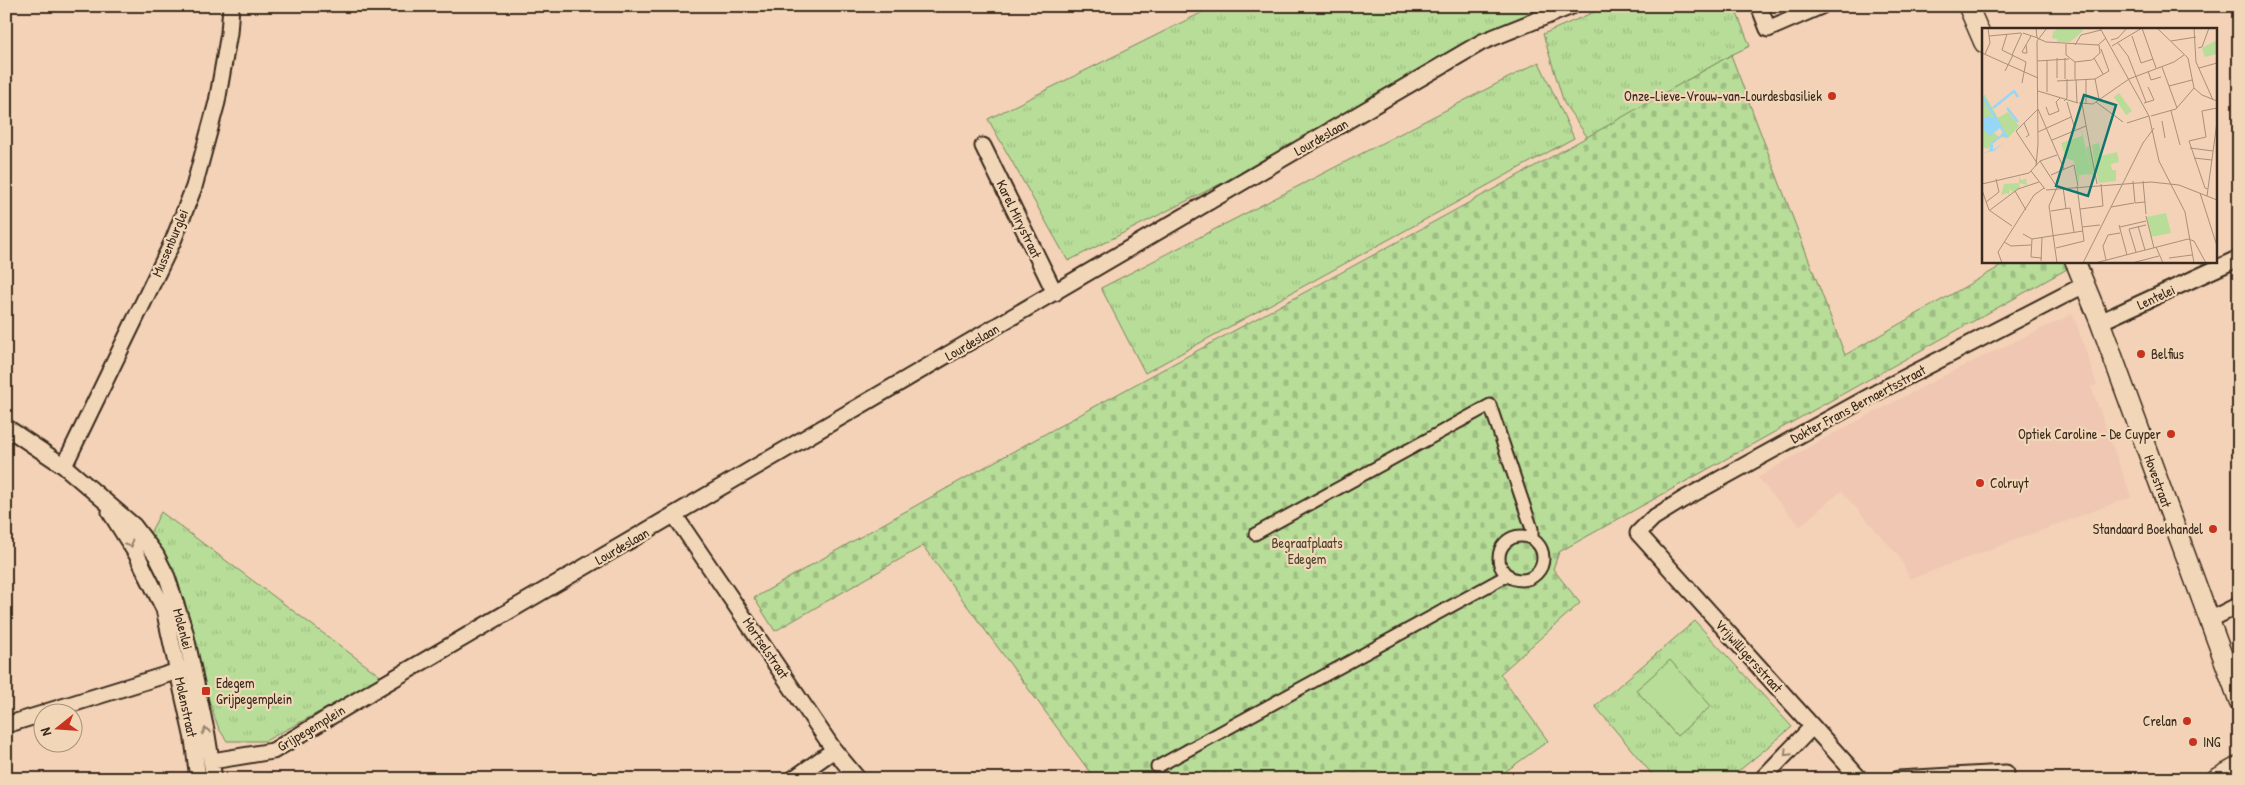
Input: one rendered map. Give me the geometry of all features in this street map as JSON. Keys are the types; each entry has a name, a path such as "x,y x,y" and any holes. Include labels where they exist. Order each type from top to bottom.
{"street":[{"name":"Mussenburglei","path":"64,466 169,250 194,187 217,102 229,33 231,6"},
{"name":"Lourdeslaan","path":"376,688 675,516 1482,42 1572,6"},
{"path":"1759,6 1768,30 1821,6"},
{"path":"1968,6 1982,38"},
{"name":"Karel Mirystraat","path":"983,146 1056,293"},
{"name":"Lentelei","path":"2100,322 2239,258"},
{"name":"Hovestraat","path":"2075,262 2100,322 2239,701"},
{"name":"Dokter Frans Bernaertsstraat","path":"1638,533 1653,518 1682,500 1883,389 2084,285"},
{"path":"1255,534 1490,405 1532,529 1532,538"},
{"name":"Molenstraat","path":"6,427 64,466 104,502 137,555 164,609 185,669 198,779"},
{"name":"Mortselstraat","path":"675,516 834,750 858,779"},
{"name":"Vrijwilligersstraat","path":"1638,533 1860,779"},
{"path":"1518,536 1532,538 1542,549 1543,556 1539,570 1528,579 1521,580 1508,575 1500,564 1499,556 1505,543 1518,536"},
{"path":"1158,767 1508,575"},
{"path":"2209,620 2239,606"},
{"path":"78,702 185,669"},
{"name":"Molenlei","path":"185,669 212,761 214,779"},
{"name":"Grijpegemplein","path":"212,761 273,751 376,688"},
{"path":"6,725 32,717"},
{"path":"1762,779 1812,727"},
{"path":"792,779 834,750"},
{"path":"2216,779 2239,766"},
{"path":"1898,779 2006,773"}],"shaded area":[{"name":"Colruyt","path":"2073,314 2097,385 2091,387 2131,497 1910,579 1899,556 1841,491 1800,526 1758,478 1814,444 1957,369"}],"green space":[{"path":"1215,6 1572,6 1068,261 988,119"},
{"path":"1608,6 1734,6 1750,46 1731,55 1588,138 1564,103 1543,34"},
{"name":"Begraafplaats Edegem","path":"1731,55 1845,355 2008,262 2064,262 2067,269 1559,552 1553,569 1580,603 1500,674 1548,741 1495,779 1095,779 923,546 775,631 754,598 997,460 1610,124"},
{"path":"1539,62 1574,138 1145,373 1101,288"},
{"path":"161,512 383,678 265,741 227,741 219,729 149,535"},
{"path":"1695,621 1792,727 1729,779 1656,779 1595,706"},
{"path":"1670,660 1711,706 1677,736 1636,690"}],"place":[{"name":"Onze-Lieve-Vrouw-van-Lourdesbasiliek","path":"1832,96"},
{"name":"Belfius","path":"2141,354"},
{"name":"Optiek Caroline - De Cuyper","path":"2171,434"},
{"name":"Colruyt","path":"1980,483"},
{"name":"Standaard Boekhandel","path":"2213,529"},
{"name":"Edegem Grijpegemplein","path":"206,691"},
{"name":"Crelan","path":"2187,721"},
{"name":"ING","path":"2193,742"}]}
